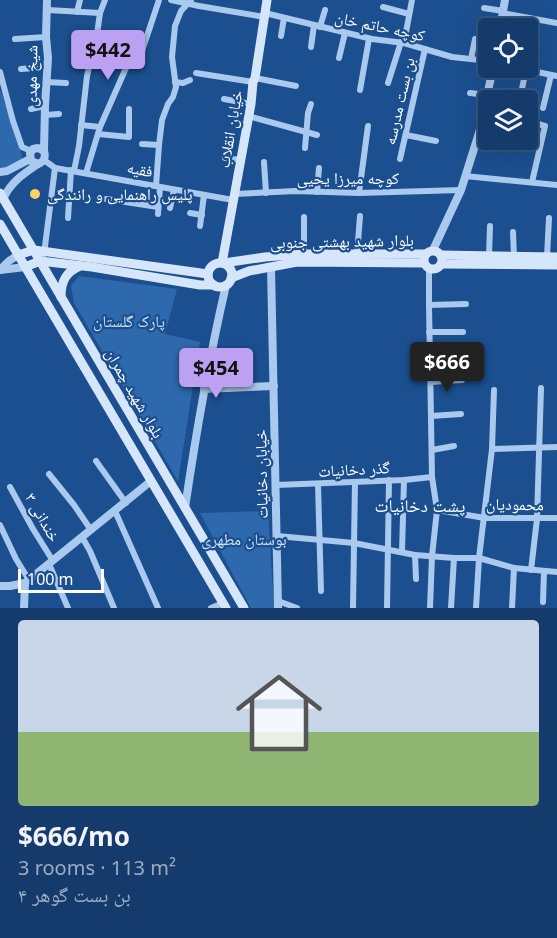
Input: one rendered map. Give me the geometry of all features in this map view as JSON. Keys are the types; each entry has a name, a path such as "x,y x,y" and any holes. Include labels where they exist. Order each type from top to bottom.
{"main road":[{"name":"خیابان انقلاب","path":"223,263 267,0"},
{"name":"بلوار شهید چمران","path":"2,196 244,608"},
{"name":"بلوار شهید چمران","path":"0,224 225,606"},
{"path":"18,255 34,250 208,274"},
{"name":"بلوار شهید بهشتی جنوبی","path":"223,263 304,254 557,266"},
{"name":"بلوار شهید بهشتی جنوبی","path":"229,281 249,271 297,262 489,256 552,257"},
{"path":"246,259 244,267 249,271"},
{"path":"25,267 40,261 81,265 220,287 229,281 232,274 230,268 223,263 211,266 208,274 209,280 214,285"},
{"path":"61,297 65,277 81,265"}],"street":[{"name":"شیخ مهدی","path":"42,158 47,67 47,0"},
{"path":"77,12 80,0"},
{"path":"68,218 73,171 100,13 105,0"},
{"path":"86,173 99,131 126,68 131,61 138,58 142,51 159,0"},
{"name":"کوچه حاتم خان","path":"171,0 284,18 369,39 403,43 452,57 478,60"},
{"path":"388,82 403,43 412,0"},
{"path":"501,18 505,0"},
{"path":"106,199 158,210 159,145 162,120 176,87 172,57 175,26 181,11 190,2"},
{"path":"383,7 409,14"},
{"path":"484,8 557,23"},
{"path":"48,10 100,13"},
{"path":"310,47 325,10"},
{"path":"281,36 284,18"},
{"path":"339,58 345,33"},
{"path":"15,39 46,37"},
{"path":"360,90 369,39"},
{"path":"471,59 475,39"},
{"path":"111,49 138,58"},
{"name":"بن بست مدرسه","path":"400,159 425,49"},
{"path":"21,69 47,67"},
{"path":"0,72 22,147 30,155 33,163 42,158"},
{"path":"538,72 554,76 543,108"},
{"path":"196,73 296,86"},
{"path":"175,82 190,80"},
{"path":"46,82 66,83"},
{"path":"470,93 478,94"},
{"path":"224,99 251,104"},
{"path":"305,148 311,104"},
{"path":"32,109 59,114"},
{"path":"81,125 129,137 129,109"},
{"path":"248,116 316,135"},
{"path":"532,182 545,126 538,124"},
{"path":"359,193 368,126"},
{"path":"406,135 436,141"},
{"path":"430,608 437,510 432,477 429,332 432,259 461,190 478,138"},
{"path":"142,144 159,145"},
{"path":"0,172 7,171 38,148 42,158"},
{"path":"2,196 18,177 42,158"},
{"name":"فقیه","path":"42,158 55,168 204,195 234,197"},
{"path":"225,158 240,160"},
{"path":"264,162 266,193"},
{"path":"40,261 46,252 55,168"},
{"path":"317,192 319,168"},
{"path":"465,176 557,185"},
{"path":"170,208 174,190"},
{"name":"کوچه میرزا یحیی","path":"234,197 266,193 461,190"},
{"path":"200,226 204,195"},
{"path":"190,213 202,215"},
{"path":"357,255 360,216"},
{"path":"304,217 304,254"},
{"path":"549,218 552,257"},
{"path":"489,256 490,226"},
{"path":"513,232 514,257"},
{"path":"0,270 18,255"},
{"path":"0,270 25,267"},
{"name":"خیابان دخانیات","path":"271,267 278,604"},
{"path":"185,508 214,336 229,281"},
{"path":"429,305 466,304"},
{"path":"429,332 463,332"},
{"path":"430,355 457,354"},
{"path":"430,382 462,380"},
{"path":"204,389 274,386"},
{"path":"531,570 537,519 541,388"},
{"path":"476,608 479,558 492,449 494,390"},
{"path":"431,416 461,414"},
{"path":"432,450 454,446"},
{"path":"492,449 557,447"},
{"path":"96,461 126,502"},
{"path":"49,474 91,530"},
{"name":"گذر دخانیات","path":"276,485 432,477"},
{"path":"387,608 389,480"},
{"path":"402,552 404,480"},
{"path":"0,586 10,586 27,581 151,481"},
{"path":"353,608 355,482"},
{"path":"318,484 321,591"},
{"name":"خندانی ۳","path":"10,487 51,562 68,608"},
{"name":"محمودیان","path":"437,510 485,518 557,518"},
{"path":"115,511 158,608"},
{"path":"0,525 27,581 24,608"},
{"path":"277,536 354,543 415,555 479,558 514,568 557,572"},
{"path":"82,537 114,608"},
{"path":"415,555 416,579"},
{"path":"451,608 454,558"},
{"path":"512,608 514,568"},
{"path":"543,602 544,571"},
{"path":"278,604 297,608"},
{"path":"211,608 225,606"}],"green space":[{"path":"0,91 23,159 0,168"},
{"name":"پارک گلستان","path":"79,276 177,289 165,334 200,342 178,481 74,303 71,286"},
{"name":"بوستان مطهری","path":"268,511 274,608 251,608 200,513"}],"place":[{"name":"پلیس راهنمایی و رانندگی","path":"35,194"}],"district":[{"name":"پشت دخانیات","path":"420,506"}]}
